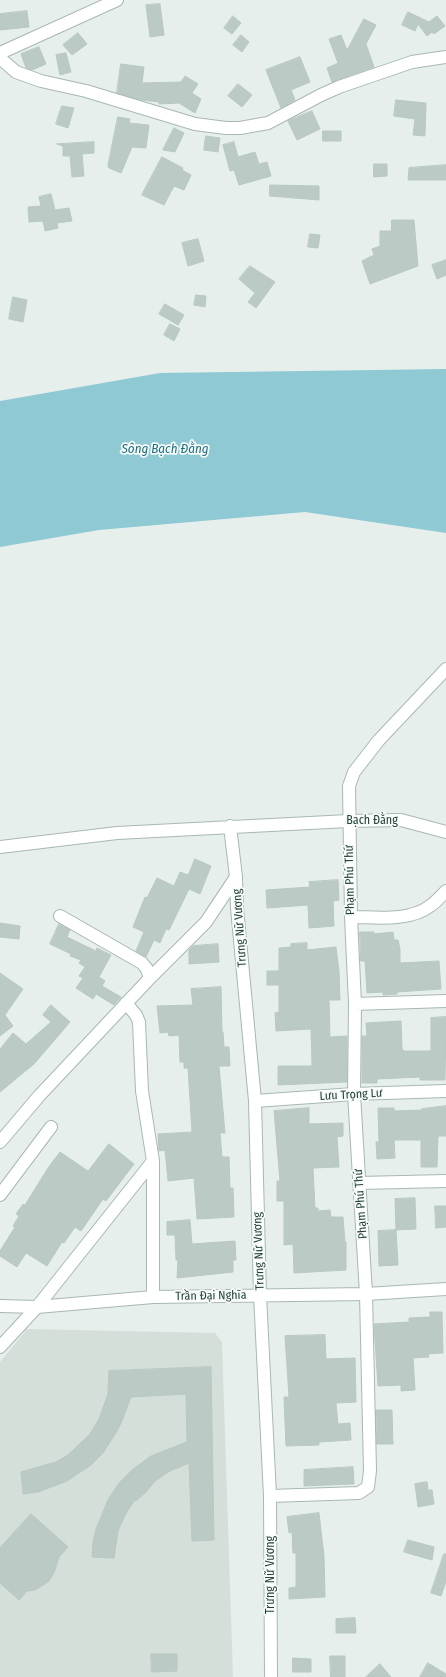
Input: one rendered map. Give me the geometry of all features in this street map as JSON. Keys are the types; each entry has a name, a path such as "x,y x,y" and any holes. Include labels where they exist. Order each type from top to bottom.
{"street":[{"path":"0,53 117,0"},
{"path":"0,58 16,72 41,81 86,91 195,124 226,128 240,128 268,123 339,87 412,62 446,57"},
{"path":"348,821 349,786 354,772 379,740 446,669"},
{"name":"Bạch Đằng","path":"1,846 117,833 348,821 400,820 446,832"},
{"name":"Phạm Phú Thứ","path":"270,1496 359,1493 368,1487 370,1471 366,1294 354,1094 355,1004 350,917 348,821"},
{"name":"Trưng Nữ Vương","path":"230,826 236,877 237,908 255,1101 260,1295 270,1496 271,1677"},
{"path":"0,1142 40,1096 126,1003 206,922 236,877"},
{"path":"350,917 393,917 410,915 429,907 446,891"},
{"path":"60,916 142,963 147,969 150,978"},
{"path":"355,1004 446,1001"},
{"path":"126,1003 136,1014 139,1022 142,1091 152,1161 152,1297"},
{"name":"Lưu Trọng Lư","path":"255,1101 354,1094 446,1092"},
{"path":"0,1195 51,1127"},
{"path":"0,1347 37,1307 152,1161"},
{"path":"360,1184 446,1181"},
{"name":"Trần Đại Nghĩa","path":"0,1306 37,1307 152,1297 366,1294 446,1289"}],"shaded area":[{"path":"27,1329 215,1333 222,1342 233,1677 0,1677 0,1362"}],"water":[{"name":"Sông Bạch Đằng","path":"446,369 446,533 305,512 99,530 0,547 0,401 160,373"}],"building":[{"path":"160,4 164,35 150,37 146,5"},
{"path":"27,11 29,27 0,30 0,14"},
{"path":"408,12 429,22 437,16 445,26 434,34 432,32 427,36 418,24 415,31 402,25"},
{"path":"233,16 241,23 232,34 224,28"},
{"path":"364,19 376,25 366,44 374,67 332,82 327,68 338,63 329,39 341,35 347,50"},
{"path":"78,33 87,44 72,55 63,45"},
{"path":"241,35 249,42 242,52 233,45"},
{"path":"39,47 46,64 32,70 26,68 21,54"},
{"path":"66,53 71,72 60,75 56,55"},
{"path":"300,57 310,82 291,90 295,100 281,108 266,70"},
{"path":"121,64 144,67 142,83 181,82 185,76 198,84 192,93 201,99 195,113 179,103 159,104 159,102 142,100 117,93"},
{"path":"238,84 252,95 242,107 228,96"},
{"path":"396,100 426,103 425,136 413,135 415,119 394,116"},
{"path":"62,106 74,108 68,128 56,124"},
{"path":"312,111 320,129 297,140 288,121"},
{"path":"118,117 130,119 129,123 149,125 146,148 132,147 121,173 109,168 108,166"},
{"path":"174,128 184,133 175,152 163,150"},
{"path":"323,131 341,131 341,141 323,141"},
{"path":"206,136 220,138 218,152 204,150"},
{"path":"94,142 94,153 82,154 84,176 72,177 70,156 63,156 63,146 57,144"},
{"path":"234,142 238,157 255,152 259,164 267,162 271,176 239,185 234,170 230,171 223,145"},
{"path":"162,157 183,168 182,170 191,175 184,190 174,186 164,205 142,195"},
{"path":"374,164 387,164 387,176 374,177"},
{"path":"446,165 446,180 408,180 409,168"},
{"path":"270,185 319,186 319,200 270,196"},
{"path":"51,194 55,210 69,208 72,221 57,223 58,228 45,231 43,221 29,222 28,207 41,206 39,197"},
{"path":"392,220 414,220 418,266 370,284 362,261 374,255 372,249 380,246 380,231 391,231"},
{"path":"310,234 320,235 318,248 308,247"},
{"path":"198,239 204,261 188,266 182,243"},
{"path":"446,260 446,275 437,279 432,265"},
{"path":"250,266 275,282 256,308 248,302 255,293 239,279"},
{"path":"196,295 206,296 205,307 194,305"},
{"path":"13,297 27,300 23,322 9,319"},
{"path":"165,304 184,315 178,325 159,314"},
{"path":"170,324 180,329 174,341 164,335"},
{"path":"195,859 211,866 200,894 189,889 169,930 166,929 160,943 154,940 146,957 136,951 144,932 133,927 145,897 147,898 157,878 174,886 180,872 188,875"},
{"path":"338,880 339,900 333,901 334,926 309,928 308,905 267,908 266,890 310,887 309,882"},
{"path":"0,923 20,926 19,939 0,937"},
{"path":"59,924 70,930 67,937 96,951 97,948 111,955 99,977 105,981 102,986 121,997 114,1005 96,994 93,999 76,988 83,978 79,976 85,967 79,963 81,960 70,956 71,954 50,944"},
{"path":"360,932 374,932 374,934 393,932 394,940 398,940 400,949 400,963 439,961 441,989 397,992 397,994 383,995 383,992 367,993 365,961 361,961"},
{"path":"307,943 307,950 336,947 340,1000 329,1000 330,1037 347,1036 347,1082 278,1085 278,1066 312,1066 311,1029 276,1031 275,1013 279,1012 279,985 267,985 267,971 279,971 279,948 291,947 291,944"},
{"path":"218,944 219,962 189,964 189,950 193,946"},
{"path":"0,973 23,989 5,1015 13,1026 0,1036"},
{"path":"221,987 222,1032 224,1047 229,1047 230,1066 219,1066 225,1133 220,1133 222,1157 229,1157 230,1188 233,1188 234,1217 197,1219 194,1178 168,1181 165,1150 159,1151 158,1134 192,1132 188,1068 184,1068 184,1062 180,1062 179,1035 169,1036 168,1032 160,1033 157,1006 193,1005 191,989"},
{"path":"51,1005 70,1022 34,1064 0,1092 0,1049 13,1033 26,1044 51,1022 43,1015"},
{"path":"446,1017 445,1080 420,1080 420,1077 377,1079 377,1083 362,1083 362,1036 367,1036 366,1023 401,1021 402,1049 404,1051 431,1051 431,1018"},
{"path":"446,1106 446,1136 438,1136 437,1167 421,1167 421,1140 394,1140 395,1158 377,1159 376,1142 379,1142 378,1108 394,1108 394,1111 422,1110"},
{"path":"309,1108 309,1124 343,1123 343,1136 337,1137 339,1167 313,1168 315,1208 318,1208 318,1211 330,1210 331,1217 343,1217 346,1242 346,1270 294,1273 293,1244 284,1245 284,1201 277,1201 277,1181 280,1181 274,1111"},
{"path":"109,1144 134,1164 106,1201 103,1199 81,1231 75,1227 64,1243 62,1242 47,1266 26,1253 17,1267 0,1256 0,1251 15,1227 13,1226 19,1216 16,1214 23,1204 25,1205 60,1152 88,1171"},
{"path":"415,1198 416,1229 396,1230 395,1199"},
{"path":"435,1206 446,1206 446,1227 436,1228"},
{"path":"190,1220 192,1244 235,1241 236,1260 233,1260 233,1272 177,1278 178,1260 176,1260 175,1235 167,1235 167,1222"},
{"path":"396,1230 398,1265 379,1266 378,1231"},
{"path":"430,1312 442,1312 443,1353 428,1354 429,1357 413,1358 415,1390 401,1391 401,1385 378,1386 374,1324 409,1322 409,1318 430,1317"},
{"path":"325,1335 326,1359 355,1358 356,1402 336,1403 338,1424 350,1423 351,1440 319,1442 319,1445 286,1446 284,1397 289,1397 285,1336"},
{"path":"211,1367 214,1540 192,1541 189,1463 170,1471 155,1481 146,1492 134,1501 125,1515 118,1531 114,1558 92,1557 96,1529 108,1500 119,1483 132,1470 151,1456 187,1442 186,1394 131,1397 117,1431 103,1453 91,1465 67,1481 38,1492 23,1494 21,1472 56,1462 68,1455 90,1434 99,1419 108,1394 109,1371"},
{"path":"376,1410 392,1410 393,1444 377,1444"},
{"path":"353,1467 354,1484 304,1486 304,1470"},
{"path":"427,1482 428,1490 432,1490 434,1504 418,1507 415,1484"},
{"path":"319,1513 324,1556 325,1597 289,1599 289,1588 296,1587 296,1553 293,1553 292,1532 289,1533 287,1517"},
{"path":"31,1514 68,1547 59,1557 54,1573 48,1582 35,1590 27,1591 19,1600 0,1583 0,1548"},
{"path":"408,1540 434,1547 432,1560 404,1552"},
{"path":"444,1554 446,1554 446,1581 441,1596 431,1593"},
{"path":"355,1618 356,1633 336,1633 336,1619"},
{"path":"151,1654 177,1654 177,1671 152,1672"},
{"path":"330,1656 345,1656 345,1677 331,1677"},
{"path":"293,1658 311,1659 311,1672 293,1672"},
{"path":"428,1663 446,1674 446,1677 420,1677"},
{"path":"380,1664 391,1677 366,1677"}]}
